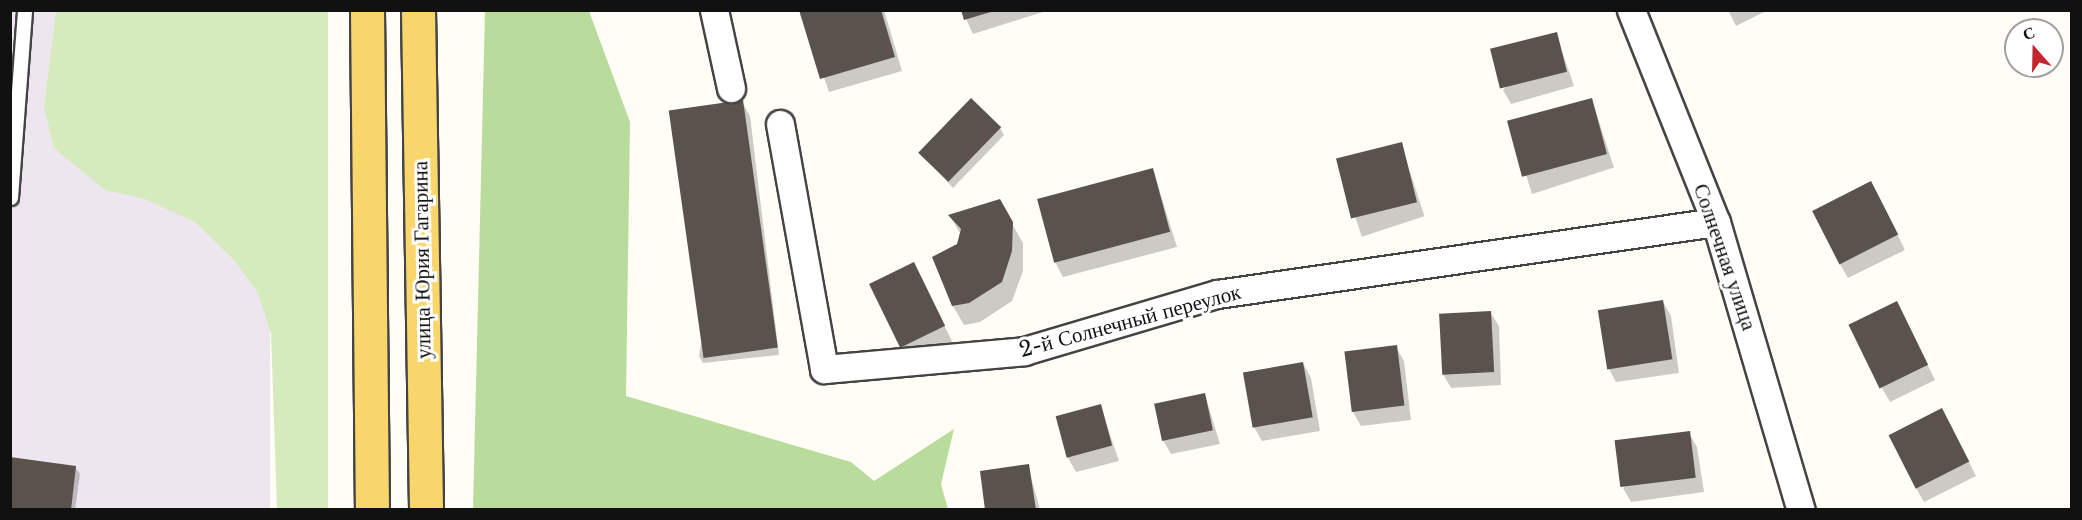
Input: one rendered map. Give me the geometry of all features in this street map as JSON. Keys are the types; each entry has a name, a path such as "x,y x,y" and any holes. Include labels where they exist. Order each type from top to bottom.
{"main road":[{"path":"367,10 372,510"},
{"name":"улица Юрия Гагарина","path":"418,10 426,510"}],"street":[{"path":"714,10 731,88"},
{"name":"Солнечная улица","path":"1631,10 1716,222 1801,510"},
{"name":"2-й Солнечный переулок","path":"780,124 824,369 1024,351 1217,294 1716,222"}],"lane":[{"path":"11,198 25,10"}],"shaded area":[{"path":"10,11 270,11 270,509 10,509"}],"green space":[{"path":"56,11 328,11 328,509 277,509 271,334 258,293 235,261 195,222 145,199 105,190 54,148 44,107"},
{"path":"485,11 589,11 630,122 626,396 851,462 874,481 954,429 941,484 948,509 473,509"}],"building":[{"path":"799,10 881,10 895,57 820,79"},
{"path":"961,10 994,10 994,11 964,20"},
{"path":"1557,32 1567,72 1500,88 1490,49"},
{"path":"971,98 1001,127 948,182 918,153"},
{"path":"1592,98 1607,154 1522,177 1507,121"},
{"path":"743,100 778,348 704,358 669,110"},
{"path":"1402,142 1417,202 1351,219 1336,158"},
{"path":"1153,168 1170,232 1054,263 1037,199"},
{"path":"1871,181 1898,234 1839,264 1812,211"},
{"path":"1000,199 1013,222 1012,251 1002,282 969,303 952,306 932,257 957,244 961,229 948,215"},
{"path":"914,262 945,326 900,348 869,284"},
{"path":"1663,300 1672,359 1607,370 1598,310"},
{"path":"1897,301 1928,365 1880,388 1848,325"},
{"path":"1491,311 1494,372 1442,375 1439,314"},
{"path":"1397,345 1404,406 1352,412 1344,351"},
{"path":"1303,362 1313,417 1253,428 1243,373"},
{"path":"1205,393 1213,430 1162,441 1154,404"},
{"path":"1101,404 1112,446 1067,458 1056,416"},
{"path":"1942,408 1969,461 1916,489 1889,435"},
{"path":"1690,431 1696,478 1620,487 1615,440"},
{"path":"10,457 76,466 71,510 10,510"},
{"path":"1029,464 1036,510 985,510 980,471"}]}
